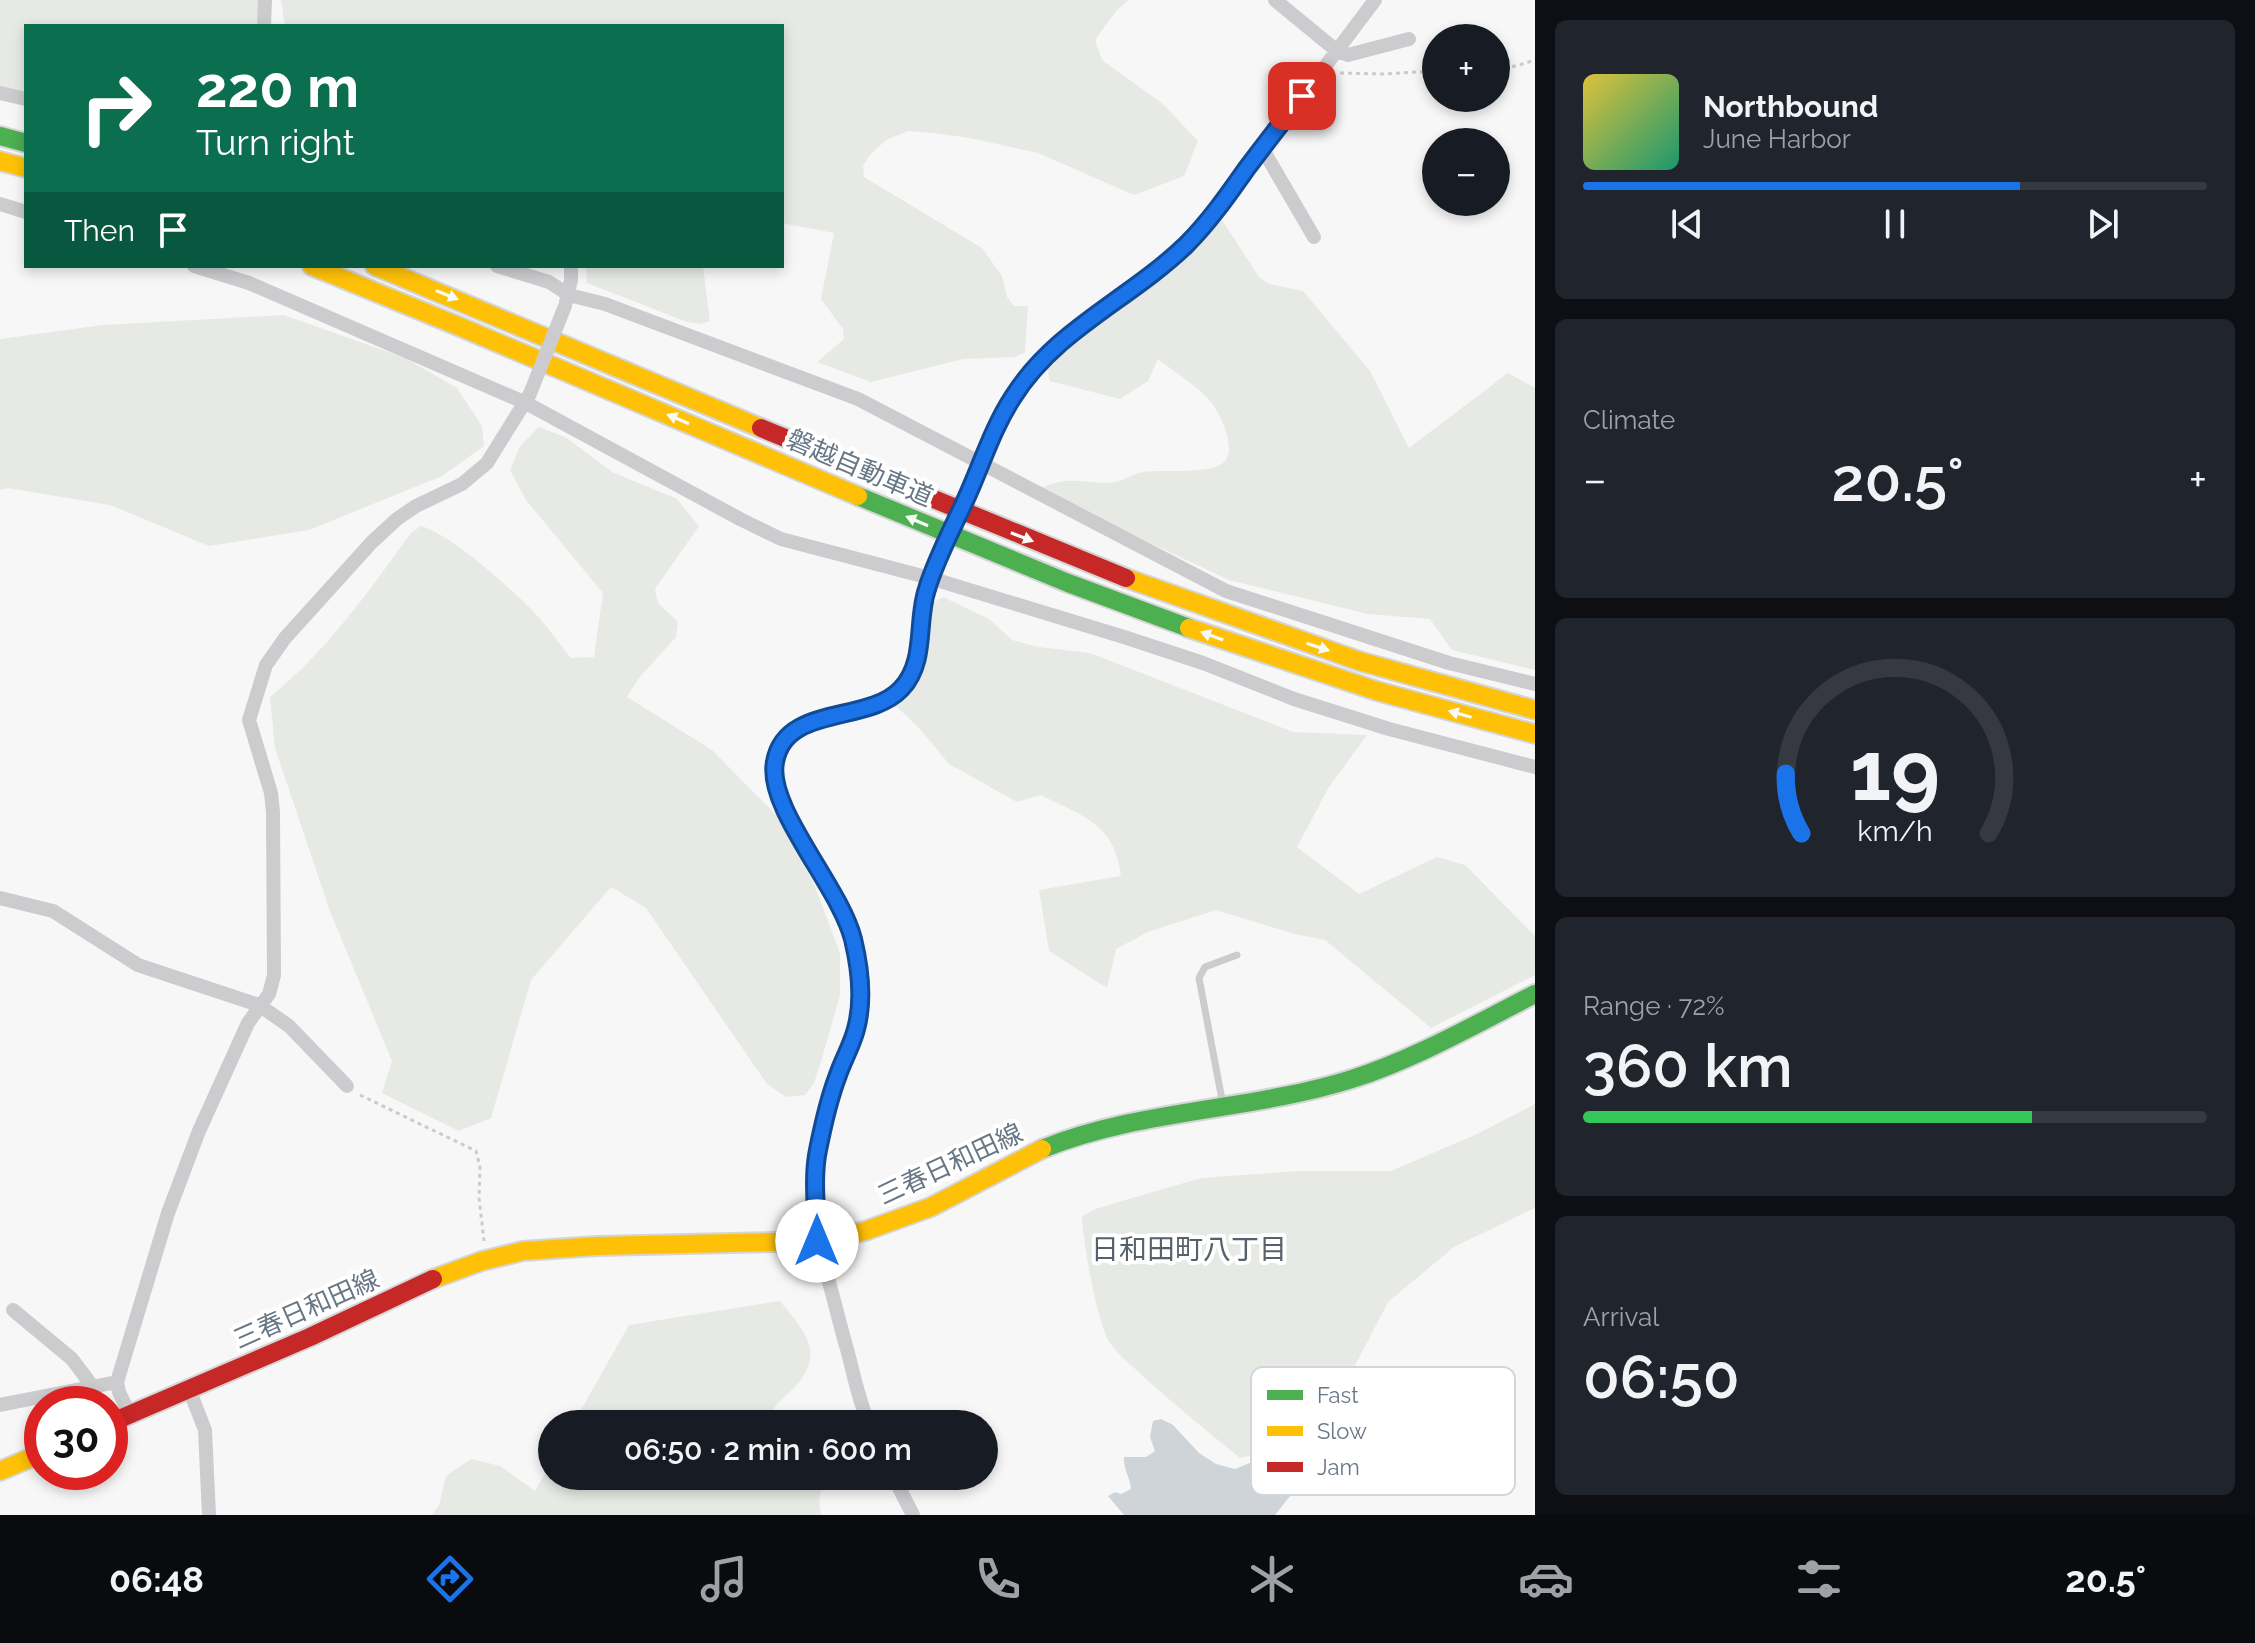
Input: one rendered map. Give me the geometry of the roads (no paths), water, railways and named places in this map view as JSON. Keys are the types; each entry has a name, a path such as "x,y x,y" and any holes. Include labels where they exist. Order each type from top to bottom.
{"main road":[{"path":"0,136 24,142"},
{"path":"0,161 24,167"},
{"name":"磐越自動車道","path":"317,268 480,333 939,530 1112,598 1233,643 1380,691 1535,734"},
{"name":"磐越自動車道","path":"380,268 945,507 1201,607 1381,668 1535,710"},
{"name":"三春日和田線","path":"130,1415 426,1282 488,1259 523,1251 597,1246 817,1241 865,1231 931,1207 1038,1151 1077,1135 1352,1079 1438,1043 1535,994"},
{"path":"0,1471 24,1461"}],"street":[{"path":"264,24 265,0"},
{"path":"1275,0 1337,51 1348,55 1409,39"},
{"path":"863,1410 856,1393 817,1241 818,1151 836,1078 856,1029 861,999 860,981 845,916 786,812 775,784 774,764 778,748 803,726 867,709 903,687 913,671 919,650 922,607 930,578 999,419 1041,360 1058,343 1154,273 1187,244 1217,210 1375,0"},
{"path":"0,93 24,99"},
{"path":"1262,148 1314,237"},
{"path":"0,204 24,211"},
{"path":"200,268 249,283 527,399 781,539 930,578 1203,663 1294,699 1362,721 1535,767"},
{"path":"504,268 549,282 567,301 605,304 834,389 978,471 1226,591 1449,663 1535,684"},
{"path":"130,1415 117,1382 168,1213 199,1131 248,1023 269,994 276,965 272,803 249,720 266,665 285,638 397,519 416,506 462,484 487,463 527,399 567,301 571,268"},
{"path":"0,898 53,911 138,965 259,1005 289,1026 347,1086"},
{"path":"13,1310 72,1359 92,1386"},
{"path":"98,1386 117,1382"},
{"path":"189,1389 205,1430 209,1515"},
{"path":"0,1405 24,1400"},
{"path":"900,1490 913,1515"}],"lane":[{"path":"1224,1107 1199,978 1205,967 1237,955"}],"district":[{"name":"日和田町八丁目","path":"1189,1249"}]}
